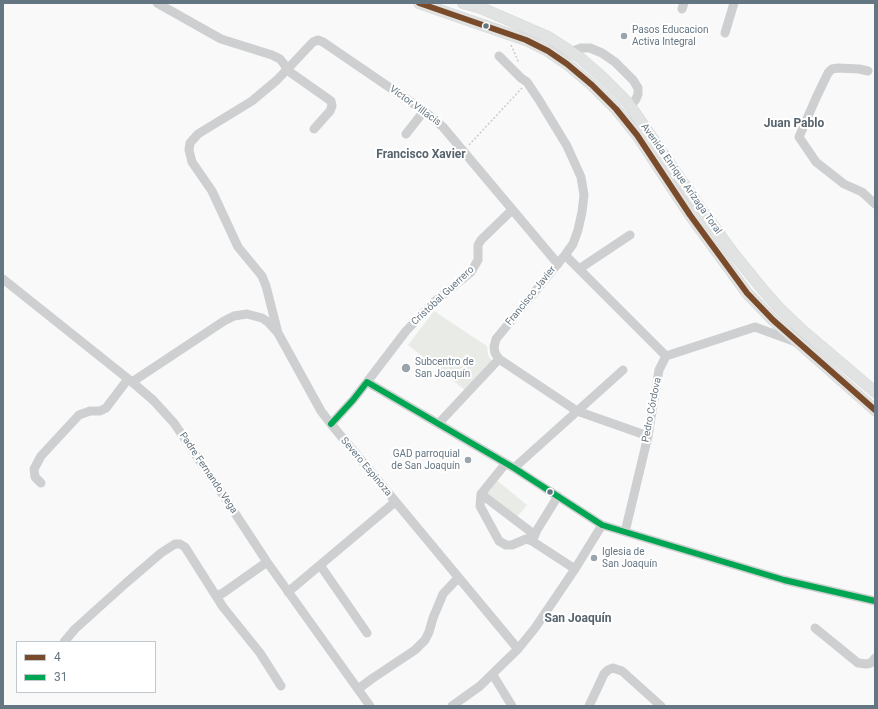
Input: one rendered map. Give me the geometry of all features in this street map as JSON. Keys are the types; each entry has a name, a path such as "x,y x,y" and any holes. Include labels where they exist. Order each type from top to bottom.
{"main road":[{"name":"Avenida Enrique Arízaga Toral","path":"419,3 443,7 532,43 567,64 592,84 616,108 637,135 690,215 747,292 773,320 875,410"},
{"name":"Avenida Enrique Arízaga Toral","path":"463,3 478,5 548,37 571,52 602,77 630,107 728,246 762,290 802,330 875,392"}],"street":[{"path":"157,3 222,39 272,54 280,59 286,70 331,101 332,106 330,111 314,129"},
{"path":"725,33 734,3"},
{"name":"Víctor Villacís","path":"286,70 313,42 318,40 424,111 444,127 463,152 558,264"},
{"path":"571,52 582,48 590,48 602,53 616,62 633,80 638,88 636,99 630,107"},
{"name":"Francisco Javier","path":"499,56 527,82 566,146 581,177 584,195 578,230 573,244 496,339 494,346 495,353 499,358"},
{"path":"868,71 859,69 832,69 828,73 799,137 816,162 844,184 862,192 875,204"},
{"path":"278,333 262,276 238,248 212,191 192,162 189,150 190,144 198,134 252,101 286,70"},
{"path":"406,134 424,111"},
{"name":"Cristóbal Guerrero","path":"331,424 354,400 376,368 406,331 433,303 471,272 478,260 478,245 481,240 512,210"},
{"path":"579,269 630,235"},
{"path":"565,255 666,356 755,327 800,343"},
{"name":"Padre Fernando Vega","path":"3,279 130,380 153,400 174,423 267,562 370,706"},
{"name":"Severo Espinoza","path":"41,483 35,477 34,469 41,456 79,415 90,411 100,411 106,408 130,380 224,321 234,316 247,314 262,318 274,327 278,333 321,411 331,424 518,649"},
{"name":"Pedro Córdova","path":"625,532 648,436 659,370 666,356"},
{"path":"439,423 499,358 577,411 648,436"},
{"path":"534,538 526,539 512,545 506,545 499,541 480,506 482,494 510,465 577,411 623,370"},
{"path":"367,382 510,465 602,525 784,580 875,601"},
{"path":"482,494 534,538 575,569"},
{"path":"534,538 558,496"},
{"path":"288,592 395,502"},
{"path":"456,705 493,675 518,649 535,628 575,569 602,525"},
{"path":"65,641 75,629 126,582 160,553 177,543 185,546 223,608 260,653 281,686"},
{"path":"216,596 223,593 267,562"},
{"path":"320,565 367,632"},
{"path":"358,689 415,650 425,640 443,594 458,578"},
{"path":"815,628 858,663 866,664 875,658"},
{"path":"589,706 604,674 613,668 622,671 661,706"},
{"path":"493,675 512,706"}],"path":[{"path":"506,32 521,68"},
{"path":"463,152 527,82"}],"shaded area":[{"path":"434,311 487,346 488,355 493,362 465,390 408,345"},
{"path":"494,478 527,505 515,519 483,495"}],"transit line":[{"name":"4","path":"419,3 526,40 548,51 567,64 592,85 616,109 637,135 690,215 747,293 773,320 875,410"},
{"name":"31","path":"331,424 367,382 514,468 602,525 784,580 875,601"}],"place":[{"name":"Pasos Educacion Activa Integral","path":"624,36"},
{"name":"Subcentro de San Joaquín","path":"406,368"},
{"name":"GAD parroquial de San Joaquín","path":"468,460"},
{"name":"Iglesia de San Joaquín","path":"594,558"}],"district":[{"name":"Juan Pablo","path":"794,124"},
{"name":"Francisco Xavier","path":"421,155"},
{"name":"San Joaquín","path":"578,619"}]}
